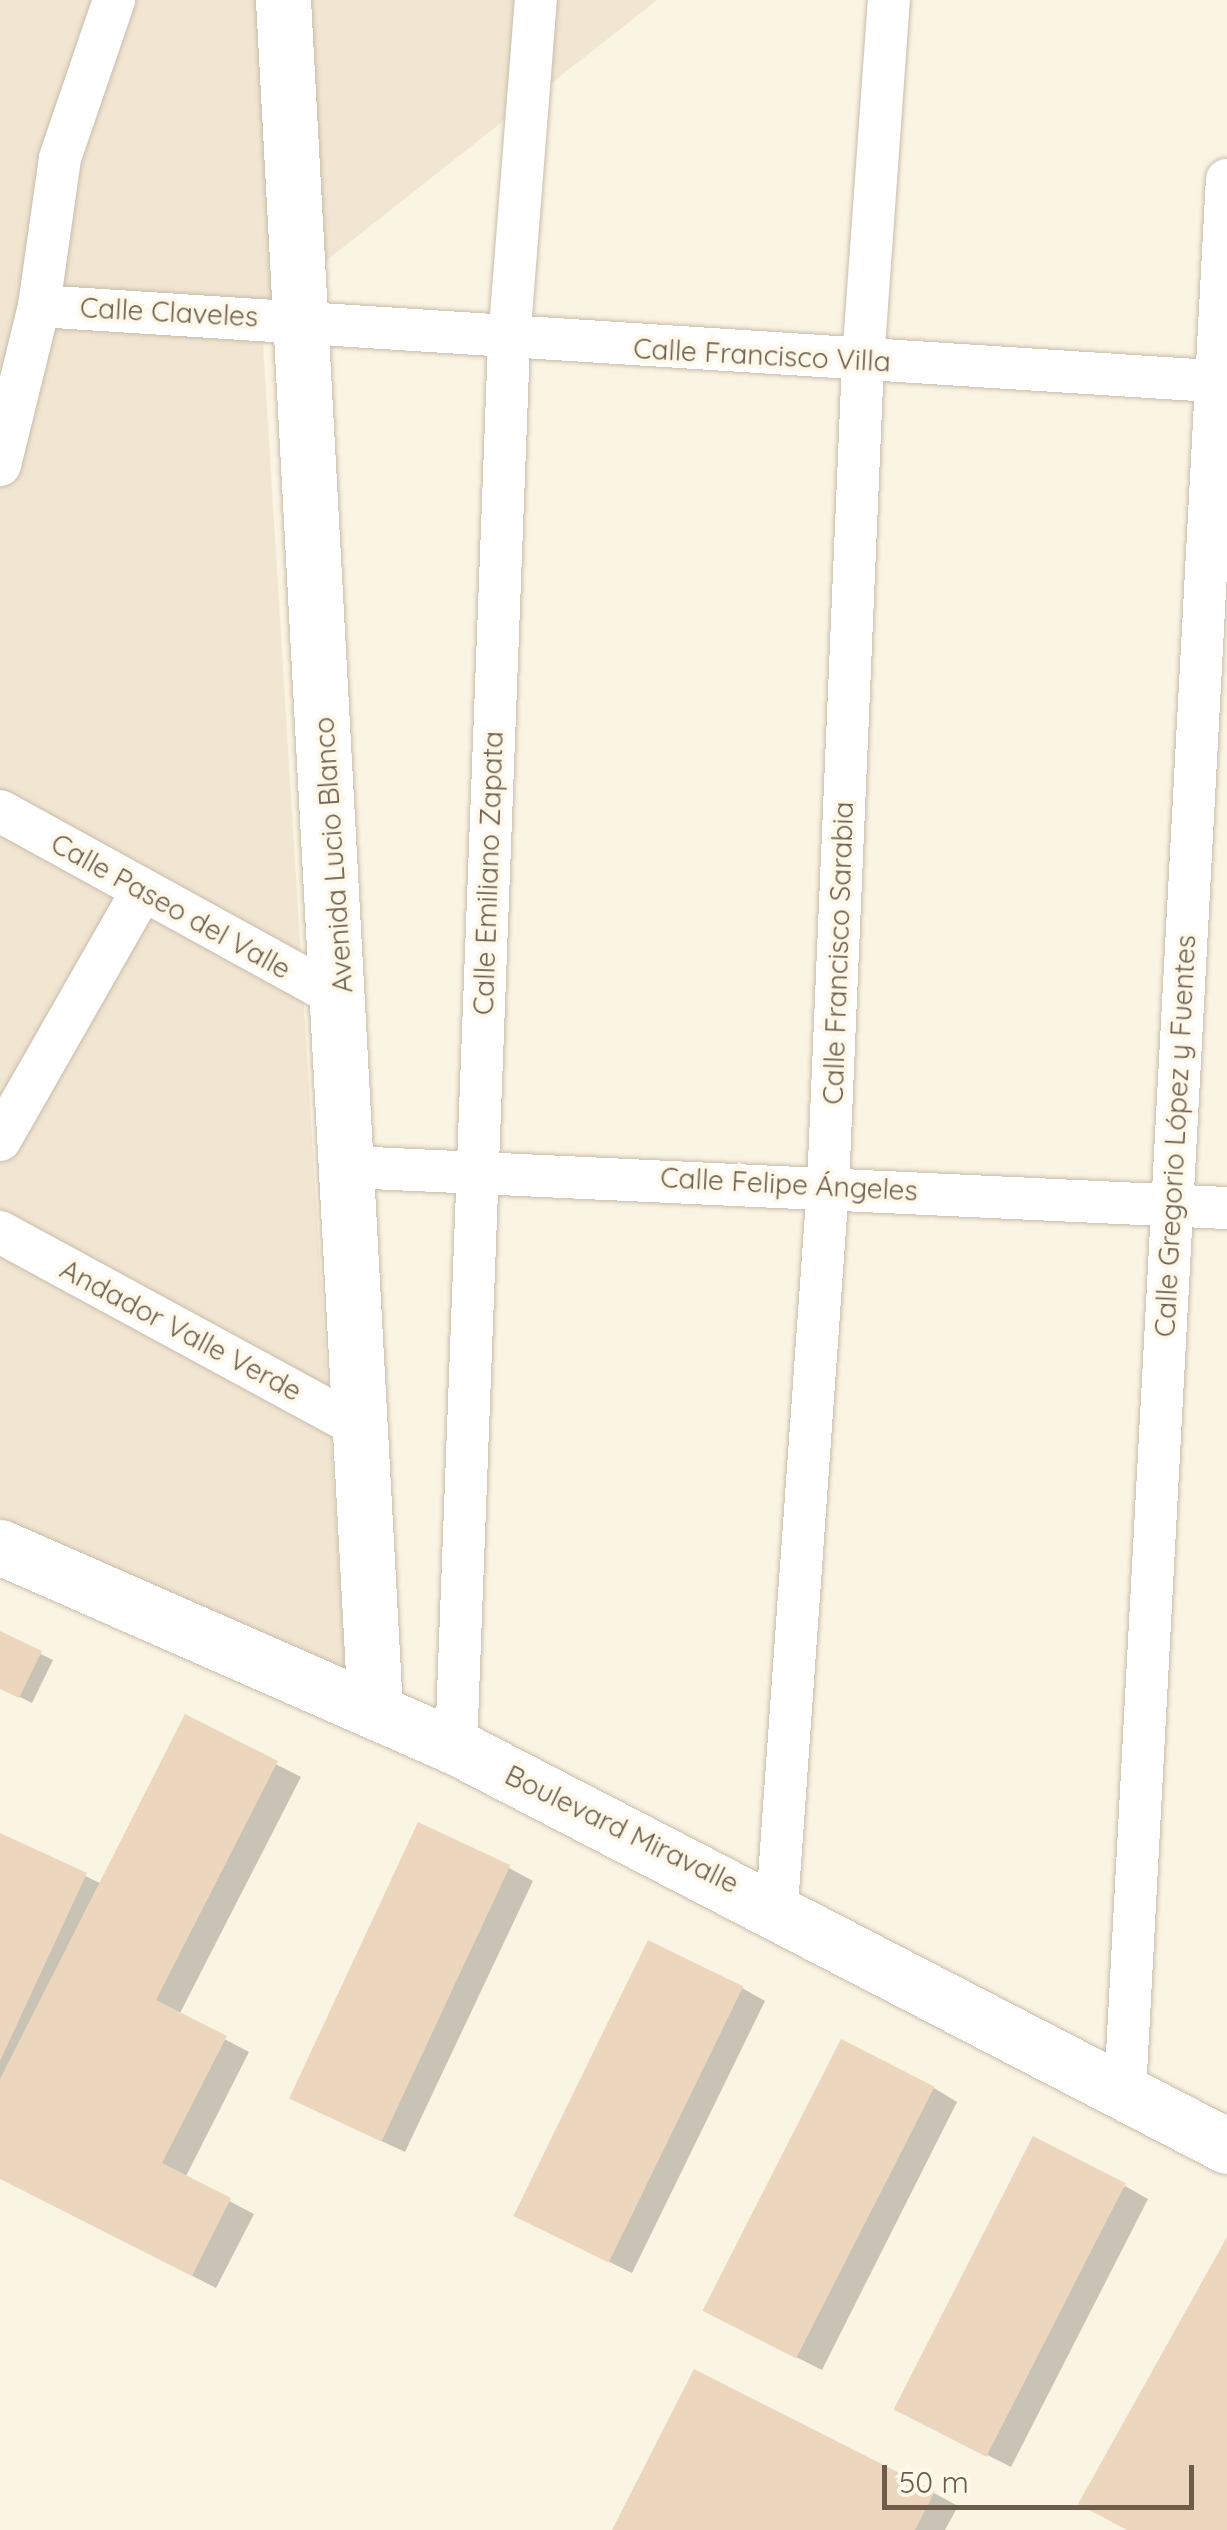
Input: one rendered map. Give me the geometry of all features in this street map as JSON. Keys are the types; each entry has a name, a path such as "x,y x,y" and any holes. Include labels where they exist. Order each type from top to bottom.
{"street":[{"path":"0,465 10,395 40,306 60,158 114,0"},
{"name":"Avenida Lucio Blanco","path":"284,0 298,319 342,999 375,1710"},
{"name":"Calle Emiliano Zapata","path":"456,1746 509,341 536,0"},
{"name":"Calle Francisco Sarabia","path":"776,1906 828,1186 863,361 889,0"},
{"name":"Calle Gregorio López y Fuentes","path":"1124,2092 1220,382 1227,180"},
{"name":"Calle Claveles","path":"40,306 298,319"},
{"name":"Calle Francisco Villa","path":"298,319 509,341 1220,382"},
{"name":"Calle Paseo del Valle","path":"0,811 342,999"},
{"path":"5,1118 142,891"},
{"name":"Calle Felipe Ángeles","path":"350,1167 476,1167 1227,1208"},
{"name":"Andador Valle Verde","path":"0,1232 363,1428"},
{"name":"Boulevard Miravalle","path":"0,1547 456,1746 776,1906 1227,2146"}],"shaded area":[{"path":"0,0 657,0 261,312 346,1685 0,1518"}],"building":[{"path":"0,1631 42,1651 19,1698 0,1689"},
{"path":"185,1714 278,1761 156,2000 227,2036 162,2163 231,2198 192,2276 0,2179 0,2079"},
{"path":"418,1822 510,1865 382,2142 289,2098"},
{"path":"0,1833 87,1873 0,2061"},
{"path":"648,1940 743,1986 609,2262 513,2216"},
{"path":"841,2039 935,2087 796,2358 703,2311"},
{"path":"1033,2136 1126,2183 986,2457 894,2410"},
{"path":"1227,2237 1227,2530 1127,2530 1078,2504"},
{"path":"694,2369 935,2491 915,2530 612,2530"}]}
